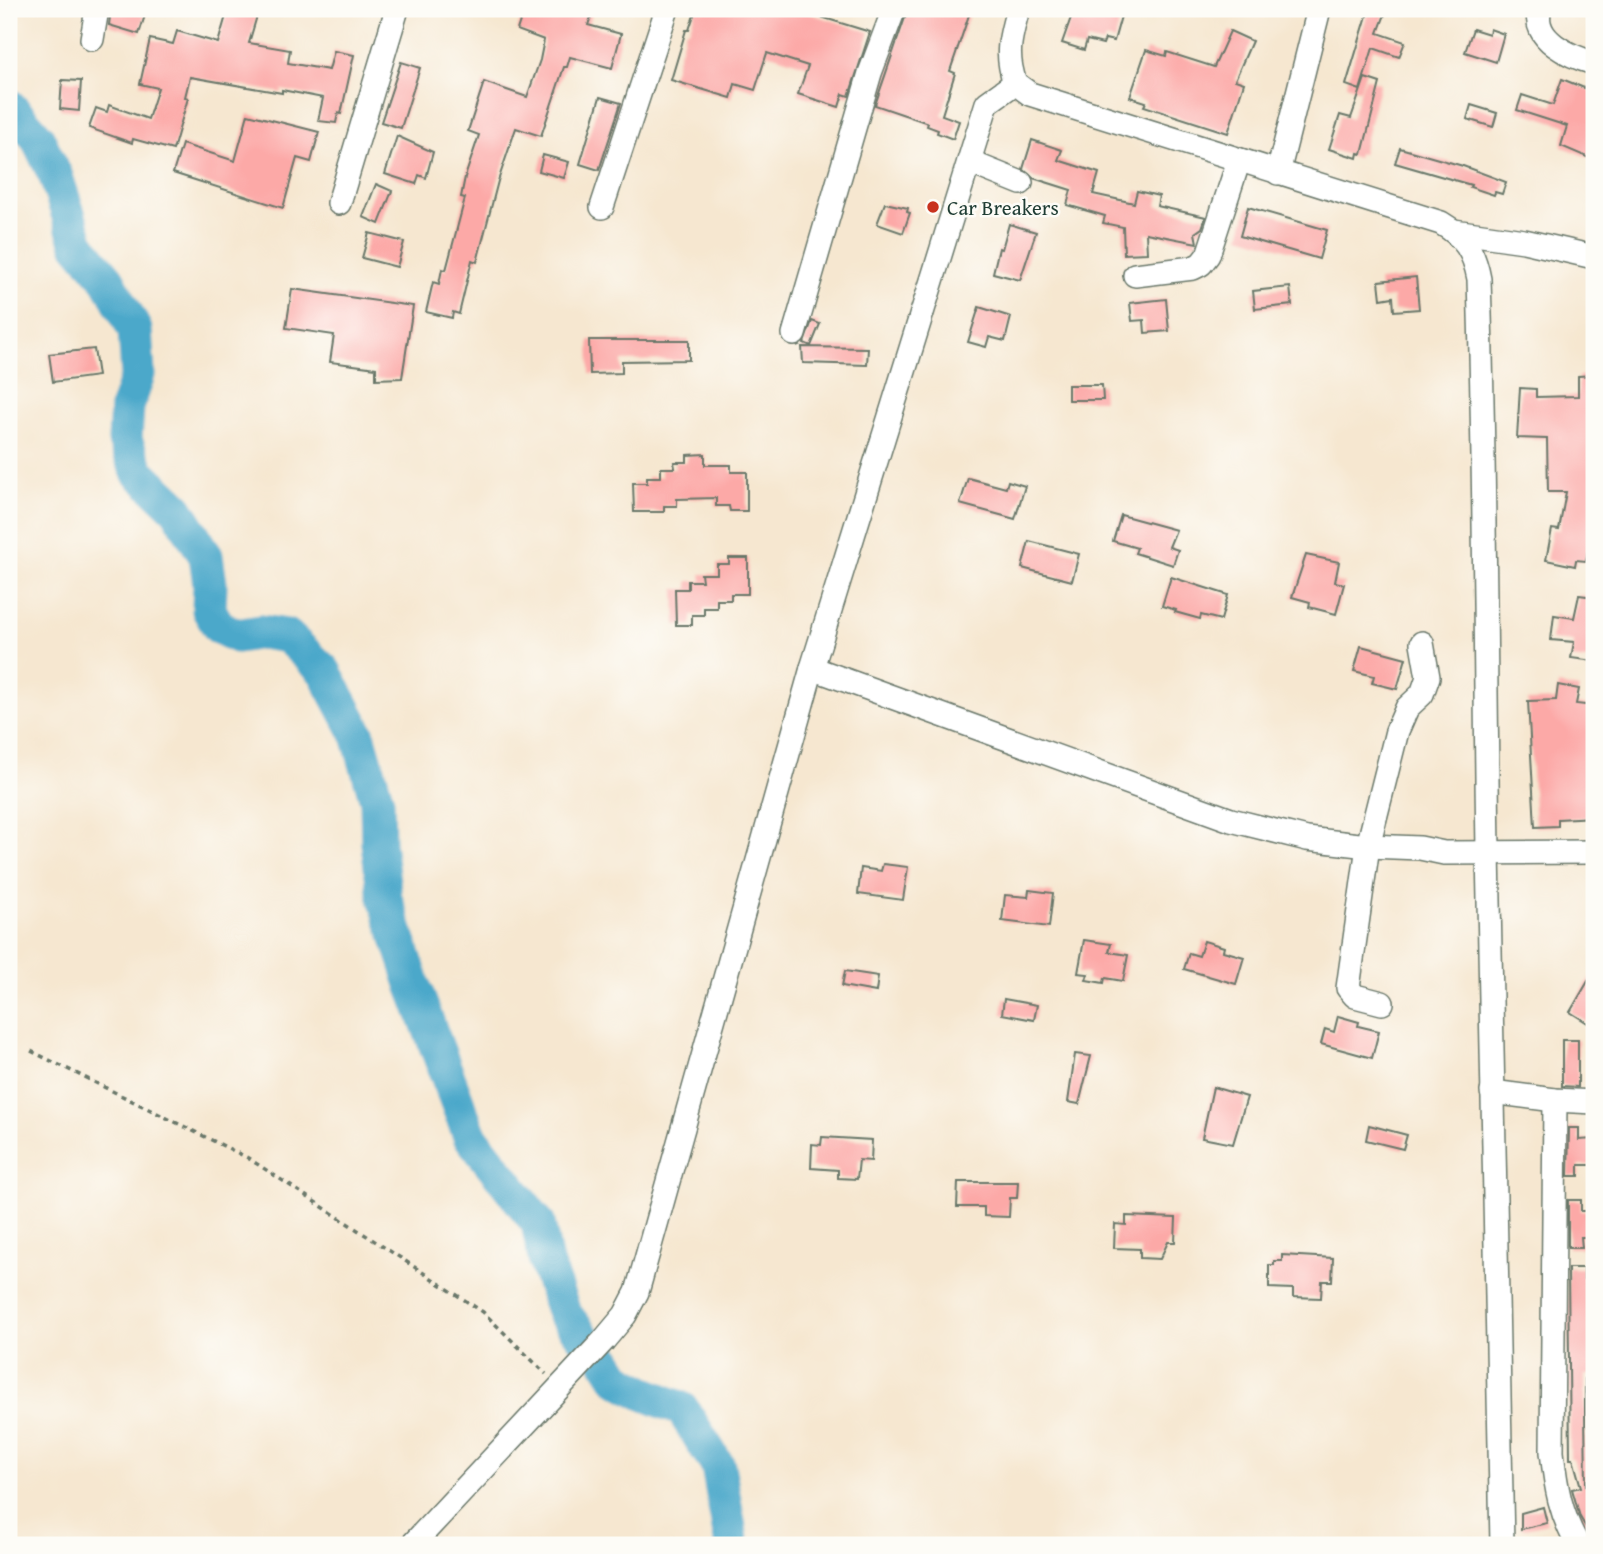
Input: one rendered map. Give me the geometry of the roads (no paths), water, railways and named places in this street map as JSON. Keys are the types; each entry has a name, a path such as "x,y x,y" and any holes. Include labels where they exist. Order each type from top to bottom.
{"street":[{"path":"92,39 97,9"},
{"path":"339,203 397,9"},
{"path":"602,207 667,9"},
{"path":"794,334 870,73 894,9"},
{"path":"1018,9 1009,44 1008,64 1015,83 1030,94 1424,217 1454,231 1524,241 1594,257"},
{"path":"1278,173 1319,9"},
{"path":"1533,11 1553,46 1569,56 1594,63"},
{"path":"412,1545 604,1340 625,1315 637,1292 812,668 987,103 1015,83"},
{"path":"1135,275 1193,268 1202,264 1208,255 1239,160"},
{"path":"969,162 1021,183"},
{"path":"1454,231 1471,250 1479,279 1502,1545"},
{"path":"1382,1003 1356,996 1348,988 1368,846 1397,731 1407,708 1422,694 1427,677 1422,643"},
{"path":"812,668 1231,820 1307,839 1368,846 1420,848 1444,853 1594,852"},
{"path":"1492,1092 1594,1102"},
{"path":"1555,1100 1552,1452 1555,1489 1567,1526 1578,1545"}],"waterway":[{"path":"9,106 37,137 56,177 78,244 108,280 135,330 138,374 127,407 125,440 138,472 177,509 206,556 210,584 209,610 219,627 237,636 261,632 287,636 324,671 358,735 377,801 378,843 385,898 414,987 470,1136 538,1223 546,1263 564,1313 586,1341"},
{"path":"606,1360 618,1379 682,1409 718,1466 732,1545"}],"place":[{"name":"Car Breakers","path":"933,207"}]}
